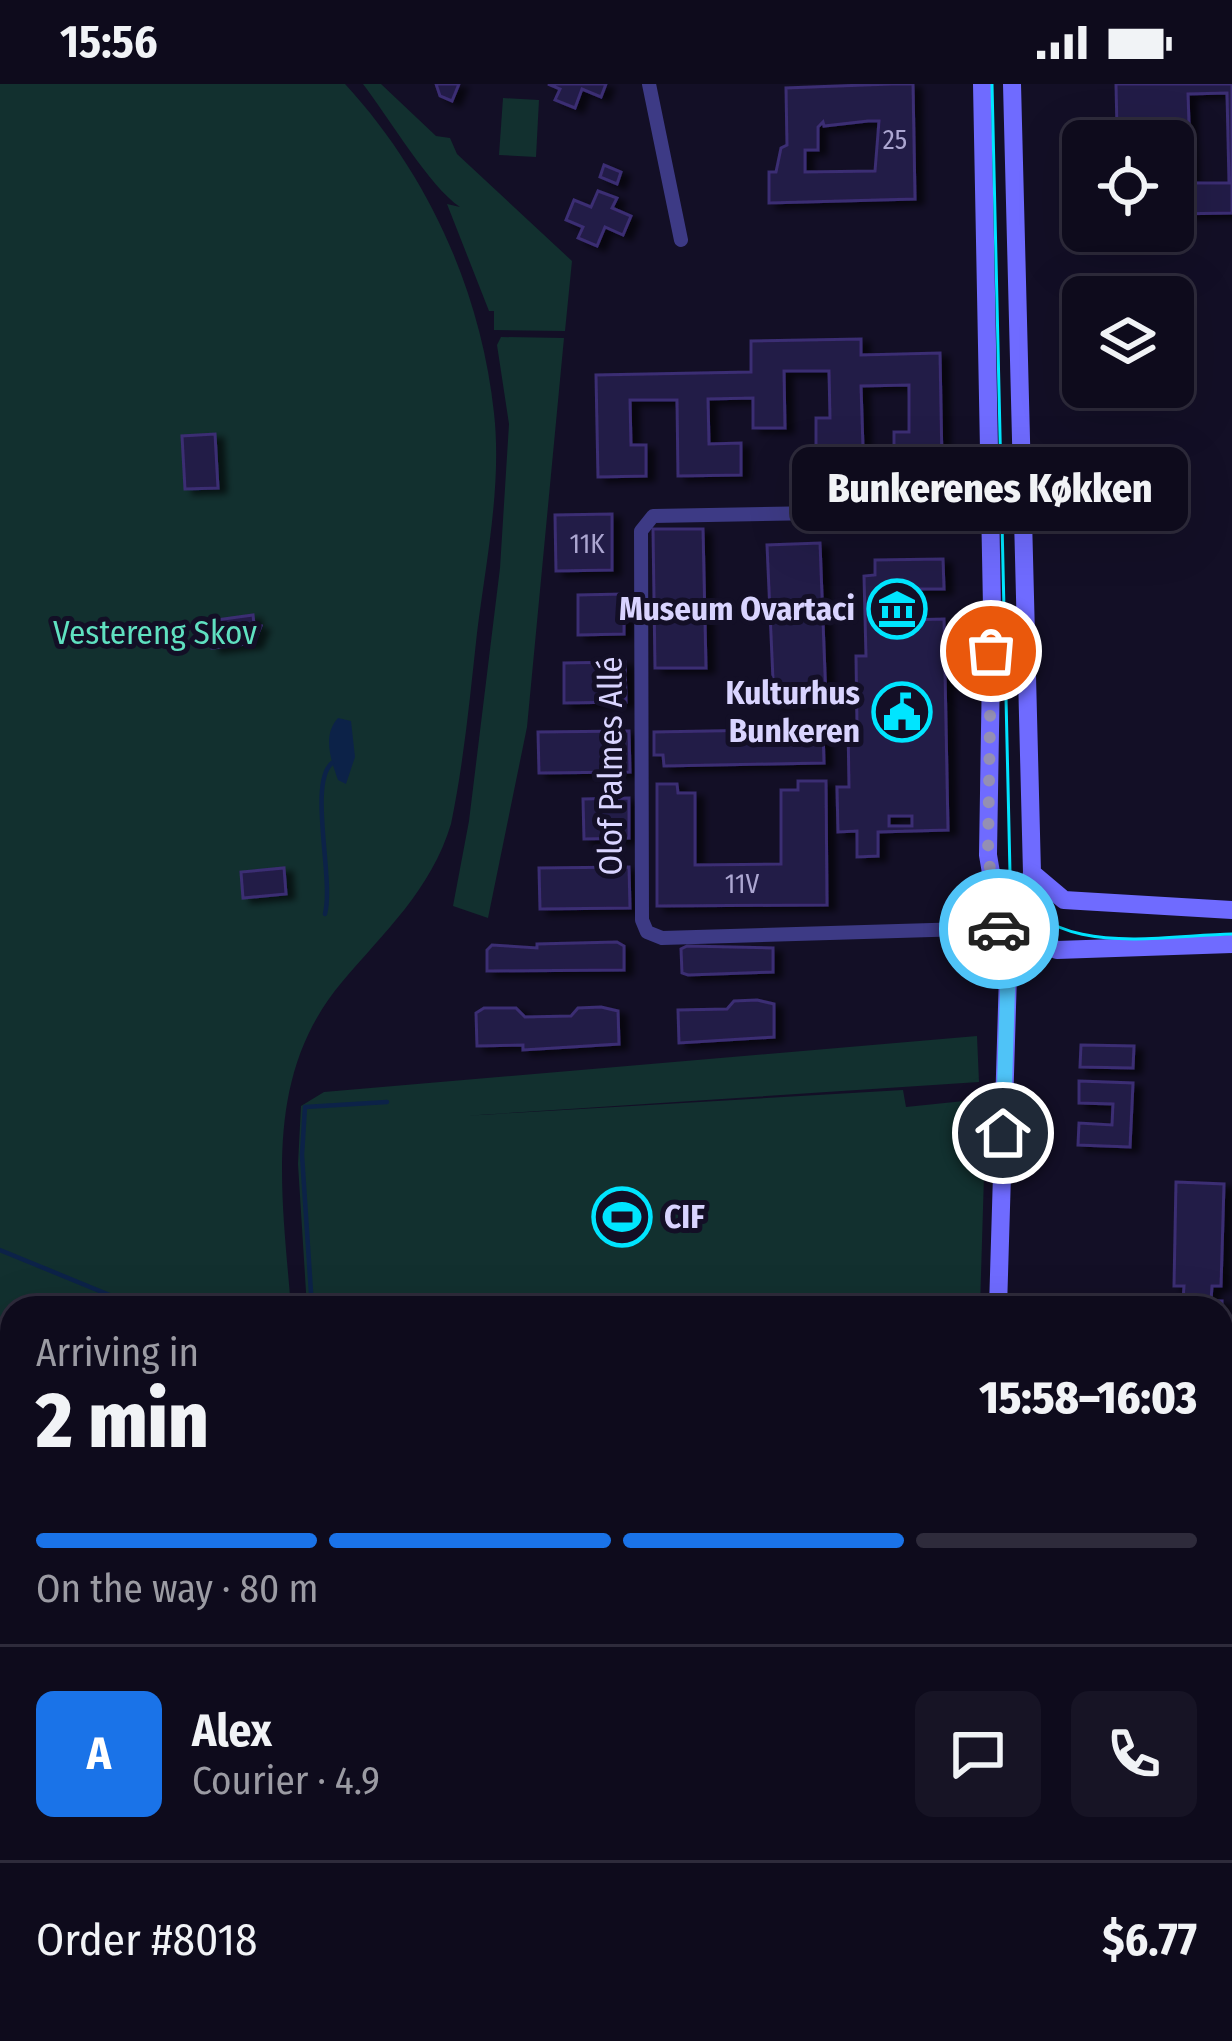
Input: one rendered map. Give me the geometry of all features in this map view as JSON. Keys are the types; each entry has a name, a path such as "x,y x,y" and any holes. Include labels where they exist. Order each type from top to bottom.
{"street":[{"path":"649,84 681,240"},
{"path":"982,84 991,510 988,855 1008,974"},
{"path":"998,1296 1008,974 1032,873 1012,84"},
{"name":"Olof Palmes Allé","path":"991,510 653,516 645,523 640,531 642,920 647,932 662,938 921,932 998,924"},
{"path":"1032,873 1064,900 1232,910"},
{"path":"998,924 1026,902"},
{"path":"998,924 1057,950 1232,944"}],"green space":[{"name":"Vestereng Skov","path":"0,84 345,84 401,156 446,236 477,323 494,413 492,523 451,824 419,890 342,982 316,1019 299,1057 283,1138 290,1296 0,1296"},
{"path":"363,84 381,84 436,136 450,138 457,154 572,261 565,331 494,330 494,311 489,311 447,204 460,207 423,168"},
{"path":"503,98 539,100 536,157 499,155"},
{"path":"501,337 564,338 527,727 488,918 453,906 469,821 500,568 509,424 497,345"},
{"name":"CIF","path":"977,1036 979,1082 463,1116 903,1090 906,1107 964,1101 986,1109 980,1296 306,1296 298,1164 301,1106 324,1092"}],"water":[{"path":"338,718 351,721 355,757 346,784 338,780 329,748 330,732"}],"building":[{"path":"436,84 459,84 452,101 440,96"},
{"path":"548,84 606,84 601,97 582,89 575,108 555,100 560,89"},
{"path":"913,84 915,199 769,203 769,172 776,172 781,148 787,145 786,88","holes":["879,121 875,171 805,172 805,150 818,150 818,127 823,122 824,126"]},
{"path":"1116,84 1232,84 1232,213 1194,214 1194,183 1229,183 1227,93 1188,94 1189,120 1117,120"},
{"path":"604,165 621,172 617,184 600,177"},
{"path":"598,191 617,198 612,208 631,216 623,235 605,227 597,246 578,238 583,227 566,220 574,200 591,207"},
{"path":"861,339 861,355 940,353 942,463 894,464 894,432 909,432 909,385 861,386 863,448 816,449 816,418 830,418 829,371 784,371 785,428 753,428 753,398 708,399 709,444 741,443 741,475 678,476 677,400 630,400 631,445 646,445 646,476 598,477 596,375 751,372 751,341"},
{"path":"215,434 218,488 185,489 182,436"},
{"path":"865,476 865,490 794,496 794,487 817,486 817,477"},
{"path":"612,514 612,570 556,571 555,515"},
{"path":"653,529 703,529 706,668 655,668"},
{"path":"820,543 826,700 774,702 767,545"},
{"name":"Kulturhus Bunkeren","path":"943,559 944,589 903,589 904,620 944,619 948,830 878,832 878,856 857,857 857,831 838,832 837,787 849,787 848,725 857,725 856,656 866,656 864,576 875,575 875,560","holes":["889,816 912,816 912,826 889,826"]},
{"path":"624,594 624,634 578,635 578,595"},
{"path":"253,615 254,625 261,626 254,643 212,648 209,621"},
{"path":"625,662 626,702 564,703 564,663"},
{"path":"823,729 824,763 664,766 663,755 654,755 654,732"},
{"path":"629,731 630,772 539,773 538,732"},
{"path":"798,781 826,781 827,905 657,906 657,784 677,784 678,793 695,793 695,865 781,864 781,790 798,790"},
{"path":"629,798 629,838 584,839 583,799"},
{"path":"629,867 630,908 540,909 539,868"},
{"path":"284,868 286,894 243,898 241,872"},
{"path":"617,942 624,946 624,970 487,971 487,950 492,945 537,948 537,944"},
{"path":"773,948 773,972 688,975 682,973 681,949"},
{"path":"734,1001 774,1004 774,1037 679,1043 678,1010 727,1009"},
{"path":"484,1008 516,1008 525,1017 571,1016 578,1008 618,1011 619,1044 523,1050 523,1045 477,1046 476,1013"},
{"path":"1081,1045 1134,1046 1133,1068 1080,1067"},
{"path":"1079,1081 1133,1083 1130,1147 1078,1145 1079,1123 1112,1125 1113,1104 1079,1103"},
{"path":"1176,1182 1224,1184 1221,1286 1212,1286 1211,1296 1183,1296 1184,1286 1174,1286"}],"waterway":[{"path":"325,914 322,790 332,763"},
{"path":"311,1296 302,1155 305,1107 387,1102"},
{"path":"0,1250 112,1296"}],"tram line":[{"path":"992,84 1010,873 1025,902 1046,921 1073,932 1137,939 1232,934"}],"way so far":[{"path":"991,651 988,855 999,929"}],"place":[{"name":"Museum Ovartaci","path":"897,609"},
{"name":"Bunkerenes Køkken","path":"991,651"},
{"name":"Kulturhus Bunkeren","path":"902,712"},
{"name":"CIF","path":"622,1217"}],"route":[{"path":"999,929 1008,974 1003,1133"}]}
